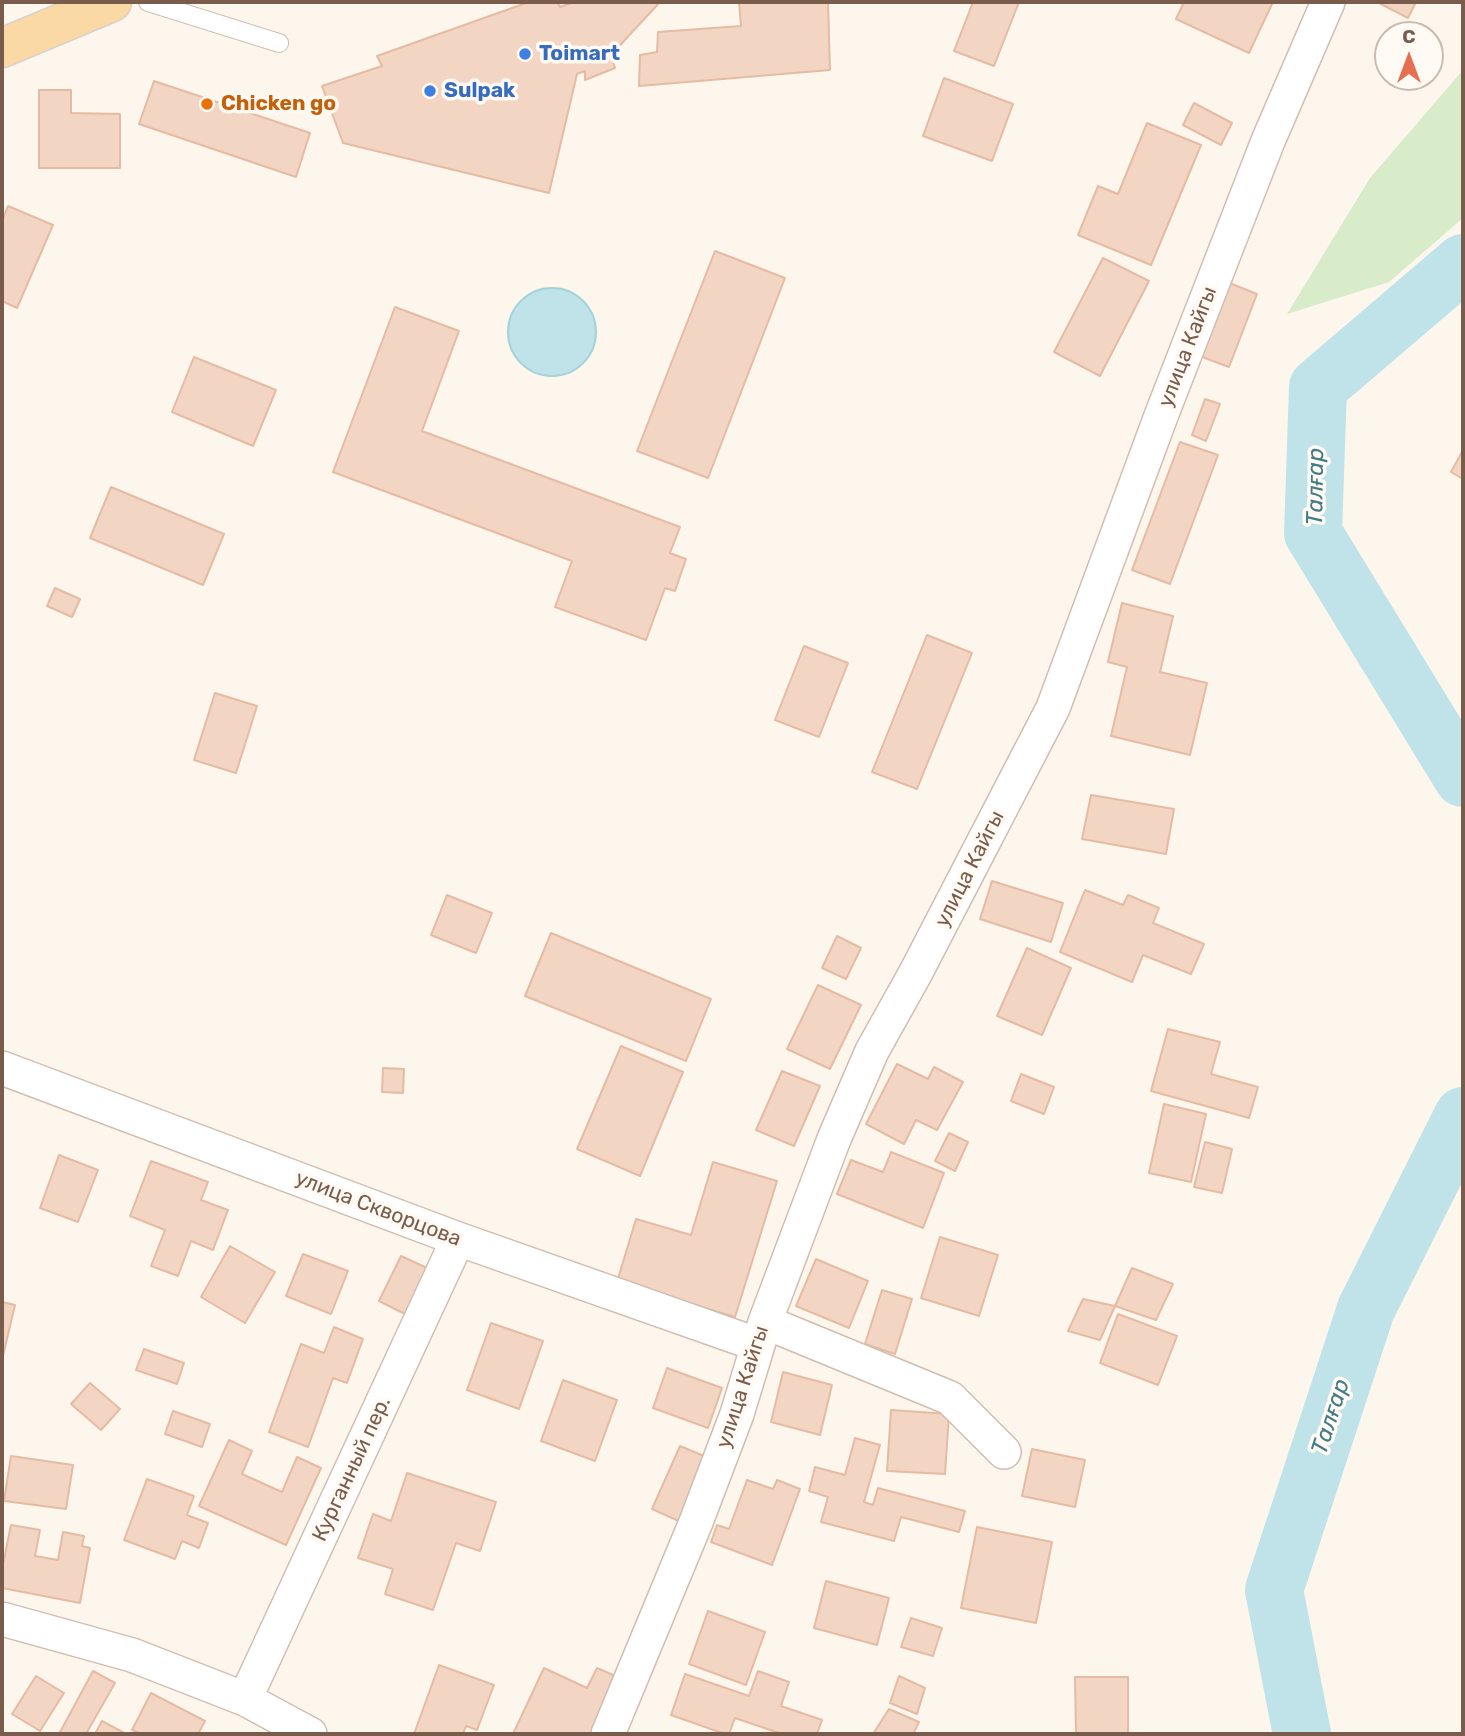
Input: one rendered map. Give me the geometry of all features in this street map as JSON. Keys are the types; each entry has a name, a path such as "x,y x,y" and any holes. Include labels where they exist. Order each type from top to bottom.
{"main road":[{"path":"2,48 112,2"}],"street":[{"name":"улица Кайгы","path":"608,1734 696,1522 737,1414 760,1333 834,1139 872,1051 1053,708 1161,416 1268,141 1328,2"},
{"name":"улица Скворцова","path":"2,1068 458,1239 760,1333 950,1398 1004,1452"},
{"name":"Курганный пер.","path":"245,1699 458,1239"},
{"path":"2,1619 132,1655 245,1699 310,1734"}],"lane":[{"path":"148,2 279,43"}],"green space":[{"path":"1463,70 1463,218 1389,282 1287,314 1370,178"}],"water":[{"path":"552,288 569,292 583,301 592,315 596,332 592,349 583,363 569,372 552,376 535,372 521,363 512,349 508,332 512,315 521,301 535,292"}],"building":[{"path":"529,2 557,2 560,7 574,2 660,2 611,55 615,68 585,80 585,71 577,74 549,193 343,143 322,86 382,66 377,56"},
{"path":"739,2 828,2 830,70 639,86 640,55 657,52 658,32 741,26"},
{"path":"973,2 1019,2 994,66 954,51"},
{"path":"1184,2 1273,2 1249,53 1176,19"},
{"path":"1377,2 1416,2 1408,18"},
{"path":"944,78 1013,104 992,161 923,136"},
{"path":"154,81 310,133 296,177 139,124"},
{"path":"39,90 71,90 71,113 120,114 120,168 39,168"},
{"path":"1194,103 1232,123 1221,145 1183,125"},
{"path":"1147,123 1201,145 1151,265 1078,235 1098,186 1118,194"},
{"path":"8,206 53,225 17,308 2,301 2,221"},
{"path":"715,251 785,278 708,478 637,451"},
{"path":"1103,258 1149,281 1100,376 1054,352"},
{"path":"1222,280 1257,294 1229,367 1194,354"},
{"path":"395,307 459,331 422,431 680,527 670,553 686,559 675,591 665,588 646,640 555,607 572,561 333,472"},
{"path":"194,357 276,390 253,446 172,412"},
{"path":"1205,399 1220,404 1206,441 1192,435"},
{"path":"1180,442 1218,455 1170,584 1132,570"},
{"path":"1463,450 1463,479 1451,472"},
{"path":"111,487 224,534 203,585 90,538"},
{"path":"55,588 80,599 72,617 47,606"},
{"path":"1122,603 1173,616 1160,672 1207,683 1190,755 1111,736 1127,667 1108,662"},
{"path":"927,635 972,653 917,789 872,772"},
{"path":"804,646 848,663 819,737 775,720"},
{"path":"215,693 257,706 236,773 194,760"},
{"path":"1091,795 1174,809 1166,854 1082,839"},
{"path":"992,881 1063,903 1051,942 980,919"},
{"path":"1085,890 1123,905 1128,895 1159,908 1153,923 1204,944 1191,974 1143,955 1132,982 1060,952"},
{"path":"447,895 492,913 476,953 431,935"},
{"path":"551,933 711,999 686,1061 525,996"},
{"path":"837,936 861,948 846,979 822,968"},
{"path":"1027,948 1071,968 1042,1035 997,1016"},
{"path":"818,985 861,1005 830,1069 787,1049"},
{"path":"1168,1029 1220,1042 1211,1074 1258,1087 1249,1118 1151,1091"},
{"path":"621,1046 683,1072 640,1176 577,1149"},
{"path":"897,1064 928,1079 934,1067 963,1082 937,1130 916,1120 904,1144 866,1124"},
{"path":"383,1068 404,1069 403,1093 382,1092"},
{"path":"782,1071 820,1086 794,1146 756,1130"},
{"path":"1021,1074 1054,1087 1044,1114 1011,1101"},
{"path":"1164,1104 1206,1114 1191,1182 1149,1173"},
{"path":"949,1133 968,1142 955,1171 935,1161"},
{"path":"1205,1142 1232,1149 1222,1193 1194,1187"},
{"path":"891,1152 944,1173 923,1228 837,1194 851,1160 883,1172"},
{"path":"59,1155 98,1170 78,1222 40,1208"},
{"path":"151,1161 208,1182 201,1200 228,1210 213,1250 191,1241 178,1276 151,1266 165,1230 130,1216"},
{"path":"713,1162 777,1181 735,1317 617,1282 636,1219 691,1235"},
{"path":"940,1237 998,1255 979,1316 921,1298"},
{"path":"230,1246 275,1272 245,1323 201,1297"},
{"path":"303,1254 348,1271 331,1314 286,1296"},
{"path":"401,1256 427,1268 405,1314 379,1301"},
{"path":"816,1259 868,1281 849,1328 796,1306"},
{"path":"1132,1268 1173,1284 1156,1320 1115,1306"},
{"path":"882,1290 912,1299 895,1354 865,1344"},
{"path":"1083,1299 1115,1306 1100,1340 1068,1331"},
{"path":"2,1302 15,1305 2,1360"},
{"path":"1118,1314 1177,1336 1158,1385 1100,1363"},
{"path":"491,1323 543,1341 519,1409 467,1390"},
{"path":"334,1327 363,1339 347,1383 333,1378 308,1447 269,1432 301,1344 324,1353"},
{"path":"144,1349 184,1363 177,1384 136,1370"},
{"path":"667,1368 722,1388 708,1428 653,1408"},
{"path":"783,1372 832,1385 820,1435 771,1422"},
{"path":"563,1380 617,1400 595,1461 541,1441"},
{"path":"90,1383 120,1409 101,1430 71,1404"},
{"path":"891,1410 949,1414 945,1474 887,1471"},
{"path":"173,1411 210,1424 202,1447 165,1434"},
{"path":"855,1438 880,1445 864,1502 873,1505 878,1488 965,1511 959,1532 901,1517 894,1541 821,1522 828,1497 809,1491 815,1467 845,1475"},
{"path":"229,1440 252,1451 242,1474 282,1492 297,1457 321,1468 286,1545 199,1506"},
{"path":"680,1446 709,1458 681,1522 652,1509"},
{"path":"1032,1449 1085,1460 1075,1507 1022,1496"},
{"path":"11,1456 73,1465 66,1509 4,1501"},
{"path":"407,1473 496,1502 480,1551 456,1543 433,1610 385,1594 393,1569 358,1558 373,1514 391,1521"},
{"path":"147,1479 194,1496 187,1515 208,1523 199,1548 182,1541 175,1559 124,1540"},
{"path":"747,1480 773,1489 777,1480 800,1489 772,1565 711,1542 717,1525 729,1529"},
{"path":"11,1525 40,1530 35,1556 58,1560 63,1532 84,1536 82,1546 90,1548 80,1603 2,1588 2,1569"},
{"path":"977,1527 1052,1542 1036,1623 961,1608"},
{"path":"826,1581 889,1598 877,1645 814,1628"},
{"path":"708,1611 765,1632 746,1685 689,1664"},
{"path":"911,1618 942,1628 933,1656 901,1647"},
{"path":"439,1665 494,1685 477,1730 466,1726 463,1734 414,1734"},
{"path":"544,1668 587,1688 597,1668 618,1677 592,1734 513,1734"},
{"path":"93,1671 115,1683 86,1734 59,1734"},
{"path":"758,1671 789,1682 781,1706 822,1720 817,1734 782,1734 735,1718 729,1734 725,1734 671,1715 685,1674 749,1696"},
{"path":"36,1676 64,1693 40,1731 12,1714"},
{"path":"899,1676 925,1688 917,1714 890,1703"},
{"path":"1075,1677 1128,1677 1128,1733 1076,1734"},
{"path":"151,1693 205,1721 198,1734 142,1734 132,1730"},
{"path":"889,1709 919,1722 913,1734 873,1734"},
{"path":"102,1721 126,1734 95,1734"}],"waterway":[{"name":"Талғар","path":"1463,263 1318,387 1313,533 1463,778"},
{"name":"Талғар","path":"1302,1734 1274,1590 1366,1309 1463,1116"}],"place":[{"name":"Toimart","path":"525,54"},
{"name":"Sulpak","path":"430,91"},
{"name":"Chicken go","path":"207,104"}]}
